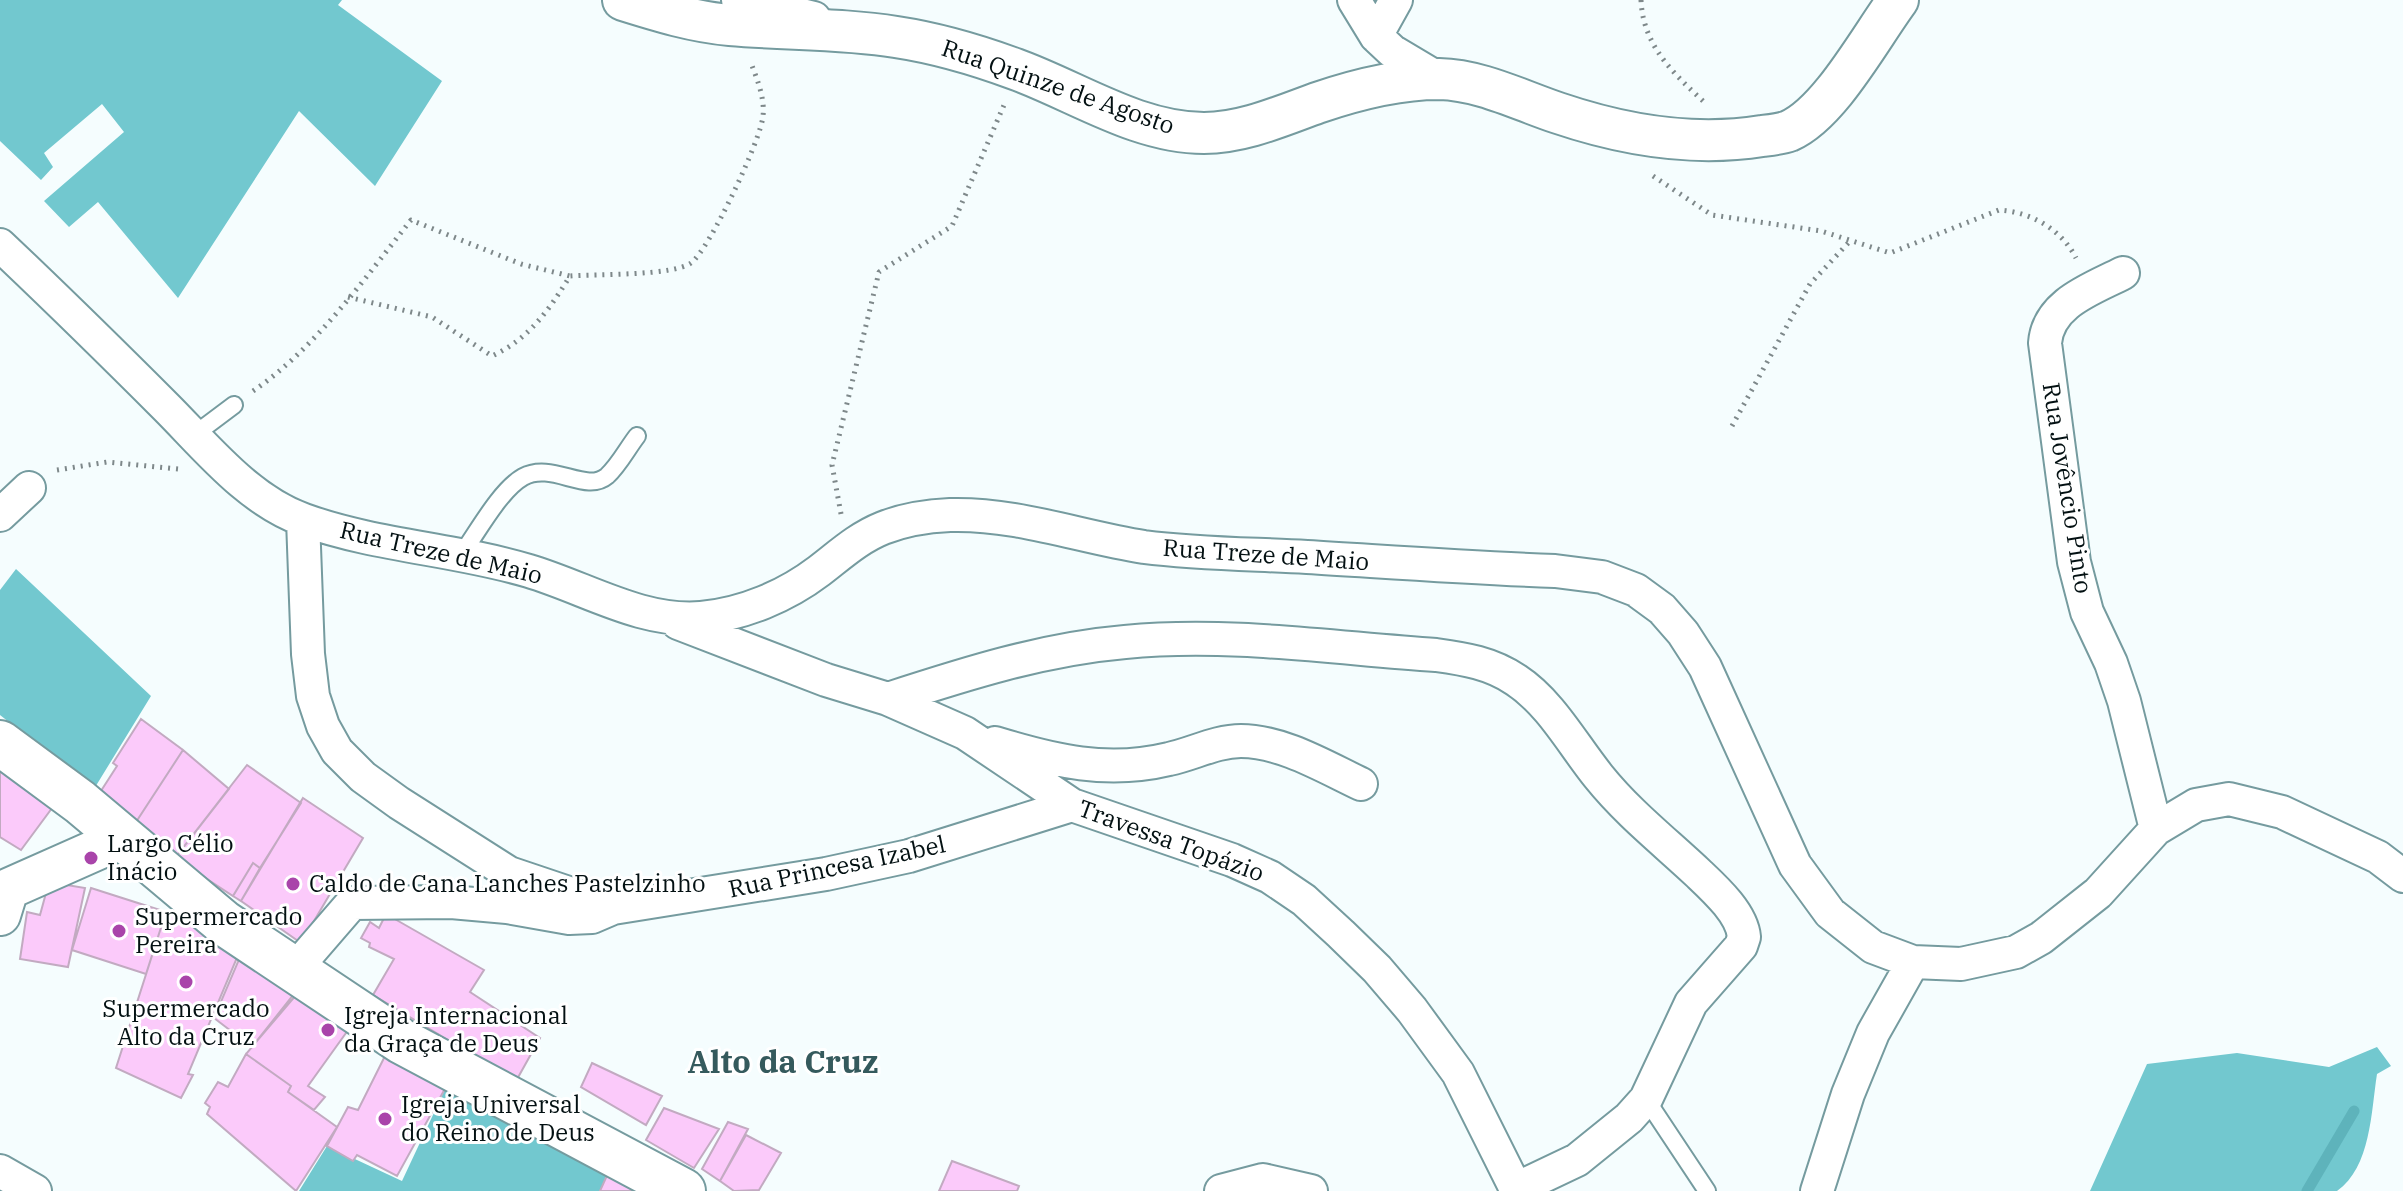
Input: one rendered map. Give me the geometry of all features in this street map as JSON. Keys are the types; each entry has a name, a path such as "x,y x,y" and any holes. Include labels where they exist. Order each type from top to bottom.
{"main road":[{"path":"0,743 80,802 224,923 401,1041 683,1191"}],"street":[{"name":"Rua Quinze de Agosto","path":"623,0 677,16 733,12 935,45 1019,70 1117,112 1167,129 1203,133 1233,131 1350,93 1439,79 1492,88 1558,114 1633,133 1686,140 1747,138 1787,132 1819,111 1898,0"},
{"path":"1354,0 1376,36 1392,51 1439,79"},
{"path":"1376,36 1396,0"},
{"name":"Rua Treze de Maio","path":"0,245 224,465 275,506 303,520 358,535 534,572 624,606 664,617 700,618 735,613 796,586 848,547 882,528 949,515 986,516 1146,547 1555,571 1602,577 1636,590 1662,609 1683,633 1705,667 1795,865 1830,913 1873,947 1913,962 1961,964 2016,952 2041,938 2098,893 2156,829 2196,805 2229,799 2282,812 2378,857 2403,876"},
{"name":"Rua Jovêncio Pinto","path":"2123,273 2080,295 2050,319 2045,343 2074,562 2087,612 2111,663 2124,701 2156,829"},
{"path":"0,515 29,488"},
{"path":"303,520 308,654 313,696 323,726 337,751 363,777 399,803 509,873 613,908"},
{"name":"Travessa Topázio","path":"664,617 826,680 888,699 965,733 1072,805 1232,860 1270,877 1304,900 1377,969 1412,1010 1458,1073 1516,1190"},
{"path":"888,699 984,668 1061,651 1125,642 1214,639 1436,655 1471,660 1519,681 1540,701 1599,778 1702,877 1736,916 1743,930 1741,946 1691,1003 1646,1099 1605,1140 1577,1160 1516,1190"},
{"path":"965,733 1072,764 1120,766 1168,759 1241,741 1271,746 1306,758 1361,784"},
{"name":"Rua Princesa Izabel","path":"295,969 352,903 451,902 507,907 569,918 592,917 613,908 826,874 909,856 1072,805"},
{"path":"3,898 123,838"},
{"path":"1817,1191 1848,1094 1873,1033 1913,962"},
{"path":"0,1171 35,1191"},
{"path":"1221,1191 1263,1180 1311,1191"}],"lane":[{"path":"194,435 234,405"},
{"path":"461,555 507,491 523,478 541,471 591,483 598,481 616,466 637,436"},
{"path":"1646,1099 1707,1191"}],"path":[{"path":"1641,0 1645,29 1660,57 1684,84 1747,138"},
{"path":"234,405 277,375 300,354 411,220 506,259 570,276 677,268 691,263 701,253 755,144 764,116 761,88 733,12"},
{"path":"848,547 832,465 879,272 952,226 1019,70"},
{"path":"1648,172 1712,215 1798,227 1890,253 1999,210 2011,211 2044,223 2068,244 2081,269 2080,295"},
{"path":"1732,426 1810,284 1851,240"},
{"path":"348,297 432,317 492,356 526,336 550,308 570,276"},
{"path":"29,488 55,470 107,462 210,472 224,465"}],"shaded area":[{"path":"0,0 342,0 338,5 442,81 375,186 299,111 178,298 98,202 69,227 44,201 124,132 102,104 44,153 53,167 41,180 0,141"},
{"path":"16,569 151,696 94,789 0,715 0,590"},
{"path":"2377,1047 2391,1066 2377,1074 2363,1153 2357,1168 2337,1191 2090,1191 2147,1064 2237,1053 2329,1067"},
{"path":"447,1085 610,1169 600,1191 299,1191 327,1146 402,1181"}],"building":[{"path":"141,719 183,750 136,822 99,794 117,766 113,763"},
{"path":"183,750 229,789 175,858 136,822"},
{"path":"247,765 301,803 260,868 253,863 233,896 175,858"},
{"path":"0,769 55,804 21,850 0,837"},
{"name":"Caldo de Cana Lanches Pastelzinho","path":"303,798 363,838 301,943 241,901"},
{"path":"253,863 260,868 241,901 233,896"},
{"path":"49,882 85,888 68,967 20,959 27,912 40,915"},
{"name":"Supermercado Pereira","path":"91,888 166,912 146,974 72,950"},
{"name":"Supermercado Alto da Cruz","path":"166,912 244,941 188,1074 193,1075 181,1098 116,1068"},
{"path":"386,914 484,970 470,992 540,1038 516,1081 373,995 394,959 369,947 370,943 361,938 370,922 379,928"},
{"path":"246,943 301,985 252,1047 214,1018"},
{"path":"302,988 351,1026 308,1086 325,1097 314,1110 288,1092 291,1086 246,1054"},
{"name":"Igreja Universal do Reino de Deus","path":"390,1046 447,1085 397,1176 357,1155 353,1161 327,1146 348,1107 358,1110"},
{"path":"246,1054 291,1086 288,1092 337,1127 296,1191 207,1114 210,1107 205,1103 218,1082 228,1087"},
{"path":"592,1063 662,1096 646,1125 581,1087"},
{"path":"664,1108 719,1129 694,1168 646,1140"},
{"path":"728,1122 748,1129 720,1181 702,1169"},
{"path":"746,1135 781,1153 759,1190 734,1191 720,1181"},
{"path":"952,1161 1019,1186 1017,1191 939,1191"},
{"path":"613,1162 665,1191 600,1191"}],"waterway":[{"path":"2307,1191 2354,1111"}],"place":[{"name":"Largo Célio Inácio","path":"91,858"},
{"name":"Caldo de Cana Lanches Pastelzinho","path":"293,884"},
{"name":"Supermercado Pereira","path":"119,931"},
{"name":"Supermercado Alto da Cruz","path":"186,982"},
{"name":"Igreja Internacional da Graça de Deus","path":"328,1030"},
{"name":"Igreja Universal do Reino de Deus","path":"385,1119"}],"district":[{"name":"Alto da Cruz","path":"783,1062"}]}
